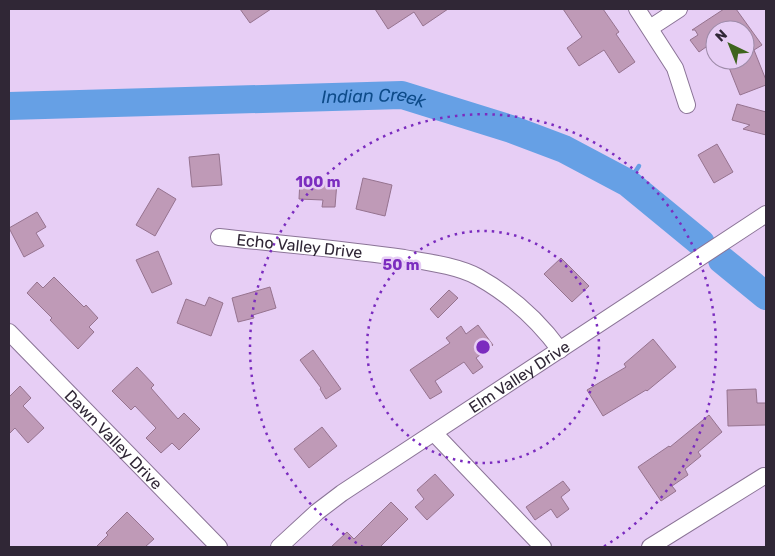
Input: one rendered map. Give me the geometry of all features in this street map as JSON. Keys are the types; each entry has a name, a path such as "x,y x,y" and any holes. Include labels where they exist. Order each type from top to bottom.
{"street":[{"path":"637,9 675,68 687,105"},
{"path":"650,28 679,9"},
{"name":"Elm Valley Drive","path":"279,547 317,512 342,493 766,214"},
{"name":"Echo Valley Drive","path":"219,237 378,254 440,264 477,276 513,300 532,317 560,350"},
{"name":"Dawn Valley Drive","path":"9,332 219,547"},
{"path":"434,433 543,547"},
{"path":"650,547 764,476"}],"building":[{"path":"240,9 271,9 250,23"},
{"path":"375,9 448,9 423,26 414,12 388,29"},
{"path":"563,9 603,9 619,32 616,34 635,62 619,73 604,50 579,66 567,48 582,37"},
{"path":"724,9 736,9 744,20 707,20"},
{"path":"705,21 705,48 699,52 690,40 698,35 695,30 692,30"},
{"path":"755,35 762,45 755,49"},
{"path":"755,52 766,80 766,85 740,95 730,70 755,70"},
{"path":"737,104 766,112 766,135 743,129 750,125 732,120"},
{"path":"717,144 733,172 714,183 698,155"},
{"path":"219,154 222,185 192,187 189,157"},
{"path":"363,178 392,185 385,216 356,209"},
{"path":"300,180 337,182 335,207 322,207 323,200 299,199"},
{"path":"158,188 176,199 155,236 136,225"},
{"path":"37,212 46,227 36,233 44,246 24,257 9,228"},
{"path":"158,251 172,284 152,293 136,260"},
{"path":"561,258 589,286 572,302 544,274"},
{"path":"54,277 98,318 89,327 94,332 78,349 50,320 52,318 27,293 37,282 43,288"},
{"path":"270,287 276,308 253,315 254,318 238,322 232,298"},
{"path":"449,290 458,298 438,318 430,309"},
{"path":"209,297 223,303 211,336 177,323 186,299 205,306"},
{"path":"478,325 493,345 476,358 483,367 473,374 464,362 435,381 442,392 430,399 410,370 450,343 446,338 461,326 466,334"},
{"path":"653,339 676,367 647,391 603,416 587,390 626,367 624,364"},
{"path":"313,350 341,389 326,399 321,388 300,360"},
{"path":"137,367 154,385 151,388 178,419 184,413 200,429 179,450 172,443 161,453 146,438 156,428 135,406 131,410 112,391"},
{"path":"20,386 31,398 23,406 44,428 28,443 15,428 9,434 9,397"},
{"path":"756,389 757,403 766,403 766,425 728,426 727,390"},
{"path":"709,415 722,432 698,452 701,456 685,469 688,475 672,486 676,491 661,501 638,467 670,447"},
{"path":"322,427 337,446 309,468 294,449"},
{"path":"435,474 454,495 427,520 415,507 424,499 417,490"},
{"path":"563,481 570,490 561,497 569,509 557,518 551,509 535,520 526,507"},
{"path":"391,502 408,519 380,547 331,547 347,532 354,539"},
{"path":"127,512 154,539 145,547 96,547 108,535 106,533"}],"waterway":[{"name":"Indian Creek","path":"9,106 402,95 511,129 564,149 628,183 701,243"},
{"path":"628,183 639,166"},
{"name":"Indian Creek","path":"722,260 766,296"}]}
